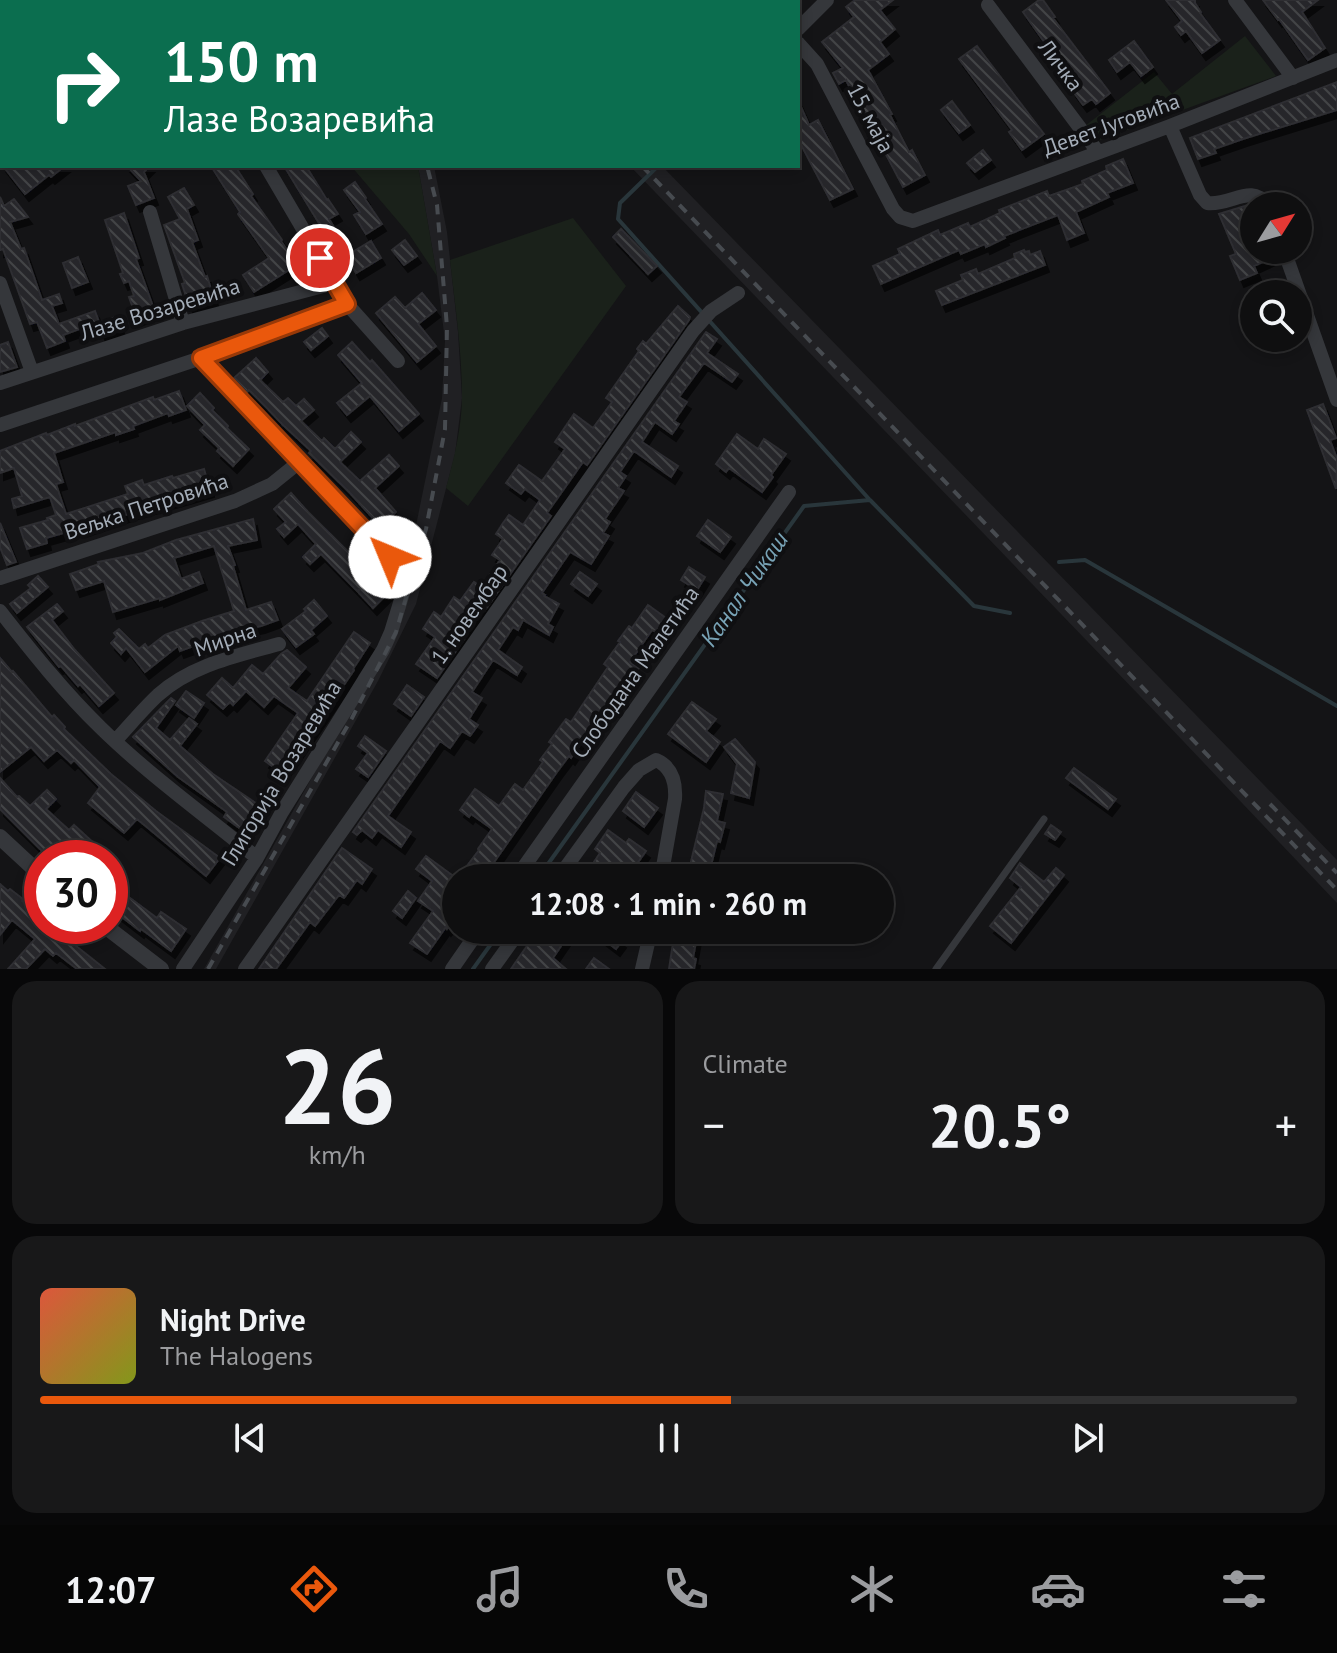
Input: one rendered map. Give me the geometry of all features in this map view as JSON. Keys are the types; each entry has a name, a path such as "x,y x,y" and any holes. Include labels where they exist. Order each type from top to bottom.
{"street":[{"path":"800,27 827,0"},
{"path":"1235,0 1293,78"},
{"name":"Личка","path":"988,5 1098,152"},
{"name":"15. маја","path":"800,45 817,64 900,217"},
{"name":"Девет Југовића","path":"900,217 913,221 1170,126 1337,60"},
{"path":"1170,126 1200,195 1207,203 1217,204 1240,198"},
{"path":"267,168 347,304 398,361"},
{"path":"150,212 183,323"},
{"path":"1289,264 1337,400"},
{"name":"Лазе Возаревића","path":"0,383 183,323 323,286 333,280"},
{"path":"0,283 32,372"},
{"name":"1. новембар","path":"245,969 693,331 711,311 738,293"},
{"path":"0,425 201,358 347,304"},
{"path":"201,358 390,557"},
{"name":"Вељка Петровића","path":"0,578 235,501 272,484 298,463"},
{"name":"Слободана Малетића","path":"526,864 789,492"},
{"name":"Глигорија Возаревића","path":"183,969 257,858 282,812 383,650 403,593"},
{"path":"0,611 42,666 115,741 257,858"},
{"name":"Мирна","path":"115,741 159,695 181,679 209,664 279,644"},
{"path":"568,864 624,787 639,770 656,760 667,769 676,788 663,864"},
{"path":"0,837 24,859"},
{"path":"128,944 161,969"},
{"path":"452,969 469,944"},
{"path":"492,969 510,944"},
{"path":"642,969 648,944"}],"lane":[{"path":"936,969 1044,819"}],"shaded area":[{"path":"1245,36 1276,76 1097,141 1085,126 1154,72 1172,94"},
{"path":"353,168 418,168 437,276 409,234"},
{"path":"418,168 434,168 447,232 462,398 455,454 416,604 378,681 216,969 204,969 387,644 402,606 442,398 445,341"},
{"path":"632,168 664,168 1337,860 1337,903"},
{"path":"573,218 626,286 468,506 446,488 462,408 460,345 450,260"}],"building":[{"path":"855,0 893,0 880,10 895,29 880,42 889,54 868,70 909,152 912,150 925,175 903,187 846,80 839,84 833,73 843,68 822,42 854,17 846,7"},
{"path":"1043,0 1053,18 1110,93 1096,104 1092,99 1083,105 1072,90 1076,87 1023,12"},
{"path":"1166,0 1195,0 1200,13 1220,40 1202,53 1186,31 1181,35 1175,27 1182,21"},
{"path":"1263,0 1318,0 1302,12 1325,48 1308,60"},
{"path":"1134,41 1153,67 1141,76 1130,62 1117,72 1109,60"},
{"path":"977,46 1044,134 1022,150 1009,132 1012,130 959,59"},
{"path":"1337,82 1337,110 1214,149 1216,153 1198,159 1190,138"},
{"path":"952,101 970,125 959,133 941,110"},
{"path":"800,105 809,125 818,120 853,189 830,200 800,143"},
{"path":"983,150 991,160 975,172 967,163"},
{"path":"1123,159 1133,183 1107,193 1109,197 1076,212 1084,233 1067,240 1058,215 1004,236 986,247 985,244 961,254 959,250 881,284 873,266 900,254 898,249 938,230 940,235 968,223 970,227 1000,213 999,210 1047,191 1049,196 1083,184 1082,181 1107,170 1106,166"},
{"path":"5,168 62,168 51,177 49,175 25,194"},
{"path":"129,168 148,168 144,172 154,198 136,205 128,186 141,181"},
{"path":"212,168 236,168 297,265 254,292 243,275 269,258 238,214 240,212"},
{"path":"285,168 307,168 338,214 329,219 340,237 325,246 317,234 323,230"},
{"path":"355,182 382,224 366,234 354,215 360,212 344,190"},
{"path":"184,188 194,205 187,209 198,240 193,242 191,239 215,302 190,309 182,284 185,283 164,225 180,219 168,197"},
{"path":"0,197 4,206 14,199 28,217 10,222 21,249 24,248 42,300 59,294 62,303 52,306 59,324 95,311 99,322 63,335 65,341 47,348 37,322 30,324 3,249 0,250"},
{"path":"1240,207 1240,264 1258,264 1254,266 1257,273 1240,280 1230,256 1236,254 1219,214"},
{"path":"124,213 155,312 137,319 129,297 134,296 129,281 124,283 120,274 123,273 105,220"},
{"path":"621,229 657,266 648,274 613,237"},
{"path":"405,240 417,256 404,265 392,250"},
{"path":"371,241 381,258 356,273 346,256"},
{"path":"1029,251 1030,255 1040,251 1045,265 942,305 936,291 963,280 961,275 976,269 978,274 1015,258 1014,254"},
{"path":"78,257 88,282 72,288 63,263"},
{"path":"422,293 436,310 418,324 436,346 417,362 376,313 395,297 405,308"},
{"path":"678,306 690,317 689,320 587,465 583,462 547,513 551,516 485,610 481,607 464,633 467,635 437,678 416,664 435,637 423,629 434,612 441,617 454,597 460,601 474,582 481,587 500,560 492,555 503,539 496,534 503,523 509,515 523,525 540,500 525,489 521,494 506,483 519,465 542,481 565,449 555,442 574,414 593,428 612,402 606,398 639,351 637,349 643,341 646,344"},
{"path":"116,317 121,329 102,336 98,323"},
{"path":"322,328 328,336 311,350 304,342"},
{"path":"706,332 717,339 707,353 738,374 732,382 704,363 679,397 687,402 674,421 679,424 672,434 655,422 642,442 678,466 671,477 634,451 620,472 626,476 618,488 624,491 605,519 610,522 603,533 609,536 591,564 570,552 542,593 559,604 548,624 553,627 549,635 523,620 518,630 513,627 498,650 522,667 517,675 493,660 472,692 482,698 469,719 478,725 470,736 462,731 450,748 440,741 388,816 411,832 401,847 378,830 372,838 362,830 357,835 353,832"},
{"path":"8,342 17,367 0,372 0,345"},
{"path":"352,342 419,414 399,431 370,396 347,415 337,403 362,383 338,355"},
{"path":"256,358 268,372 260,380 283,402 288,398 296,406 304,399 314,410 301,421 322,441 324,438 335,449 351,432 361,442 340,462 360,481 389,455 399,466 375,488 396,512 380,526 309,453 311,451 234,378"},
{"path":"179,391 186,410 169,416 168,413 133,426 134,429 54,453 63,482 56,484 66,514 128,494 125,486 142,480 144,485 204,469 210,490 82,530 46,538 47,543 27,549 20,528 56,515 50,497 14,508 12,499 22,496 14,468 0,473 0,451 153,397 154,400"},
{"path":"200,393 227,428 249,449 233,466 200,430 205,425 187,406"},
{"path":"1323,404 1336,438 1330,440 1337,459 1336,489 1307,410"},
{"path":"737,434 758,449 764,439 786,454 762,492 729,468 726,472 716,464"},
{"path":"291,493 389,592 373,608 358,592 360,589 357,591 321,554 310,564 303,557 316,544 298,524 284,537 277,529 286,522 274,509"},
{"path":"253,519 257,540 228,546 246,610 271,602 278,620 196,642 197,645 180,651 178,646 145,672 126,648 121,654 111,643 119,629 139,649 145,644 148,648 165,635 234,611 214,546 174,558 181,579 199,572 203,583 160,600 113,612 104,581 76,590 70,574 98,562 143,553 176,540"},
{"path":"708,520 731,537 720,552 697,536"},
{"path":"0,523 16,562 7,565 0,547"},
{"path":"689,567 705,577 697,590 681,580"},
{"path":"580,572 597,584 588,596 571,584"},
{"path":"38,576 48,587 17,613 10,604 31,588 28,585"},
{"path":"314,600 327,616 311,630 314,634 296,647 282,629 306,611 304,609"},
{"path":"57,604 63,611 52,620 114,693 99,706 80,684 78,686 59,667 27,627"},
{"path":"648,605 666,618 656,632 652,630 630,662 639,668 629,682 626,680 594,728 557,772 493,864 468,864 492,829 460,810 475,789 499,806 515,784 523,790 543,762 540,760 552,744 549,742 566,719 571,722 608,667 604,664 618,641 629,626 632,628"},
{"path":"354,632 370,643 283,774 265,761 298,713 274,696 264,707 246,691 233,705 230,702 223,709 207,695 222,678 233,688 252,665 263,674 287,650 306,667 288,688 307,701"},
{"path":"0,658 52,717 54,715 64,729 111,774 220,858 206,876 137,819 124,833 88,803 100,787 74,760 71,763 57,750 44,761 31,747 0,772"},
{"path":"407,685 424,697 411,716 394,704"},
{"path":"186,691 204,703 194,718 176,705"},
{"path":"171,698 175,701 156,728 170,740 189,718 197,724 180,746 213,774 263,808 245,832 224,817 227,812 178,777 133,737"},
{"path":"692,702 716,719 706,731 720,742 706,762 668,734"},
{"path":"365,736 386,751 368,777 356,769 368,753 358,746"},
{"path":"735,739 755,762 749,798 731,793 737,764 724,747"},
{"path":"1074,768 1116,799 1108,809 1066,778"},
{"path":"0,778 30,806 47,790 56,799 46,809 69,830 74,825 90,840 31,840 0,809"},
{"path":"706,791 723,794 717,821 725,823 711,864 690,864"},
{"path":"636,792 658,808 644,827 623,811"},
{"path":"1051,825 1061,832 1055,840 1045,834"},
{"path":"608,830 626,843 629,839 646,851 637,864 593,864 600,853 595,849"},
{"path":"342,848 372,869 362,884 357,880 344,898 339,895 315,926 310,922 276,969 259,969"},
{"path":"426,856 442,868 442,933 427,954 410,943 433,911 418,901 432,881 416,869"},
{"path":"1020,863 1044,882 1056,868 1064,875 1011,943 990,926 1021,887 1010,878"},
{"path":"0,884 23,899 24,930 12,920 0,935"},
{"path":"408,891 416,898 402,918 393,911"},
{"path":"128,896 157,918 161,912 186,929 171,951 128,922"},
{"path":"30,944 74,944 105,969 77,969 56,953 53,956 45,949 26,969 8,969"},
{"path":"528,944 562,944 553,958 566,969 511,969"},
{"path":"673,944 696,944 694,969 669,969"},
{"path":"594,958 609,969 586,969"}],"waterway":[{"path":"656,168 620,203 618,219 869,499"},
{"name":"Канал Чикаш","path":"548,864 804,506 870,500 974,606 1010,613"},
{"name":"Канал Чикаш","path":"1059,562 1085,560 1337,706"},
{"name":"Канал Чикаш","path":"473,969 491,944"}],"railway":[{"path":"208,969 352,718 396,632 426,529 445,429 447,327 437,205 428,168"},
{"path":"644,168 1337,890"},
{"path":"1270,804 1337,873"}],"route":[{"path":"320,258 347,304 201,358 390,557"}]}
